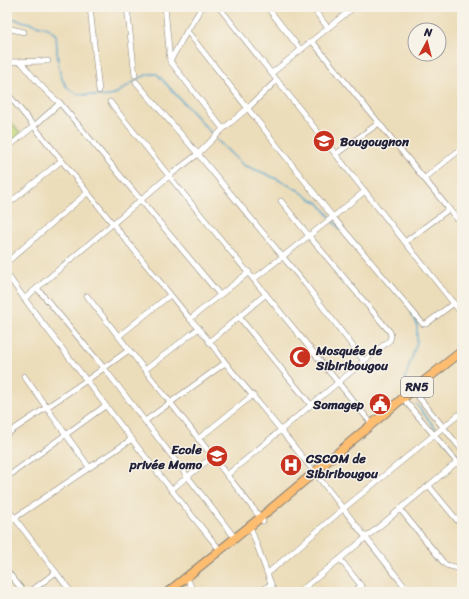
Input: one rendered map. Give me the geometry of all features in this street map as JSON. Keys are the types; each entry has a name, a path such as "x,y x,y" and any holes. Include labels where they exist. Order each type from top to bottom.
{"highway":[{"name":"RN5","path":"317,474 372,424 462,351"},
{"name":"RN5","path":"177,592 251,528 462,357"},
{"name":"RN5","path":"168,592 235,538 251,528"}],"street":[{"path":"90,7 99,91"},
{"path":"127,7 135,75"},
{"path":"164,7 170,61 223,130"},
{"path":"170,61 202,7"},
{"path":"219,7 462,314"},
{"path":"267,7 301,50"},
{"path":"312,7 328,28"},
{"path":"272,73 354,7"},
{"path":"7,28 24,32"},
{"path":"187,31 334,217 423,324 426,324 454,303"},
{"path":"312,41 462,225"},
{"path":"7,62 48,62"},
{"path":"21,62 46,92 60,103 220,295"},
{"path":"24,299 112,224 198,154 278,80"},
{"path":"136,82 198,154 306,285 364,360"},
{"path":"7,93 170,295 199,328 225,363 317,474 409,592"},
{"path":"7,104 12,100"},
{"path":"110,102 372,424"},
{"path":"7,148 60,103"},
{"path":"336,154 379,123"},
{"path":"425,178 462,148"},
{"path":"7,205 61,161"},
{"path":"254,279 365,191"},
{"path":"7,262 87,193"},
{"path":"227,475 390,340 391,336 390,332 281,201"},
{"path":"405,242 449,209"},
{"path":"190,319 249,272"},
{"path":"7,274 24,299 87,380 105,406 220,550"},
{"path":"37,288 146,421 235,538"},
{"path":"209,342 266,294"},
{"path":"119,336 170,295"},
{"path":"87,296 261,520"},
{"path":"239,317 311,405"},
{"path":"145,370 199,328"},
{"path":"7,434 47,408 129,350"},
{"path":"146,421 225,363"},
{"path":"24,376 89,468"},
{"path":"416,394 462,450"},
{"path":"198,439 253,395"},
{"path":"406,402 462,468"},
{"path":"7,477 105,406"},
{"path":"268,573 343,509 462,412"},
{"path":"7,523 132,439"},
{"path":"171,490 212,457"},
{"path":"299,592 457,462"},
{"path":"429,486 462,526"},
{"path":"7,508 71,592"},
{"path":"400,509 446,565 462,569"},
{"path":"251,528 274,592"},
{"path":"340,559 366,592"},
{"path":"7,571 24,592"},
{"path":"30,592 56,572"},
{"path":"189,582 193,592"},
{"path":"260,592 271,584"},
{"path":"354,592 361,586"}],"green space":[{"path":"7,117 21,134 7,145"}],"waterway":[{"path":"7,17 48,28 56,35 59,68 64,83 69,89 82,95 108,96 113,95 139,78 151,74 157,74 214,136"},
{"path":"216,139 243,165 264,173 298,190 319,203 330,217"},
{"path":"332,220 341,230"},
{"path":"407,387 405,378 417,342 417,324 411,313"},
{"path":"416,404 437,430"},
{"path":"441,436 462,461"}],"place":[{"name":"Bougougnon","path":"324,141"},
{"name":"Mosquée de Sibiribougou","path":"300,357"},
{"name":"Somagep","path":"380,404"},
{"name":"Ecole privée Momo","path":"217,456"},
{"name":"CSCOM de Sibiribougou","path":"291,465"}]}
